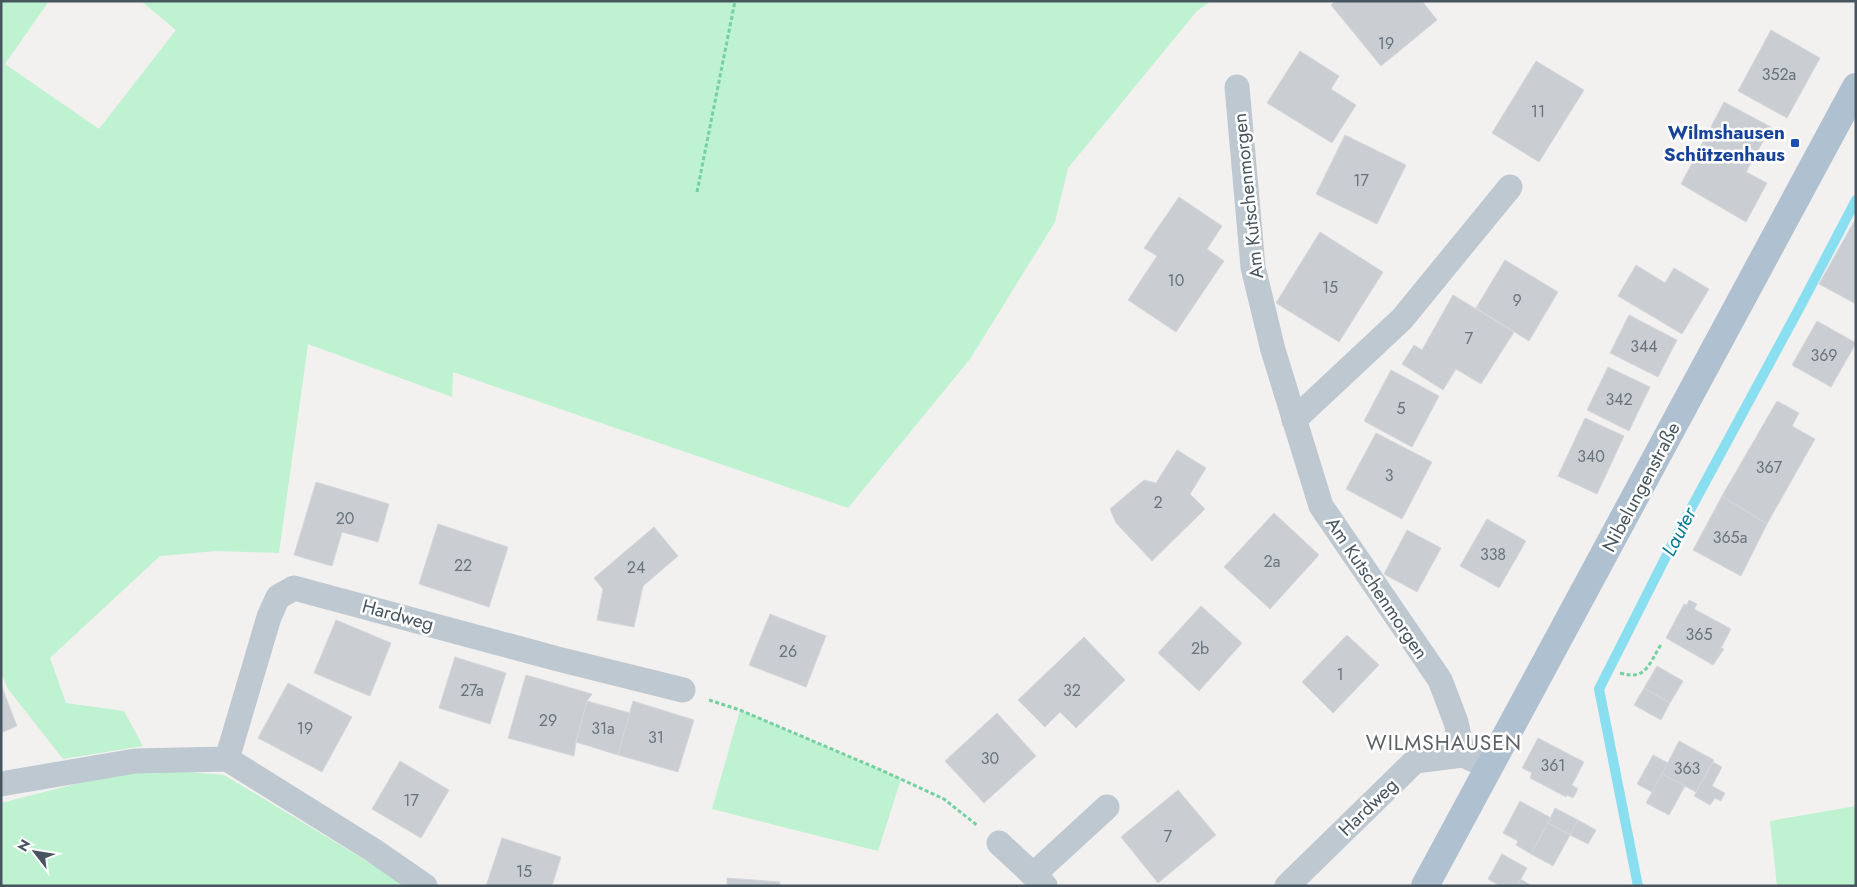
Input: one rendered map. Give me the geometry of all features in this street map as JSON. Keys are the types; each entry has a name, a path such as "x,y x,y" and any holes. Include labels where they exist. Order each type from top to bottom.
{"main road":[{"name":"Nibelungenstraße","path":"1425,886 1856,87"}],"street":[{"name":"Am Kutschenmorgen","path":"1237,87 1254,267 1273,350 1321,506 1440,680 1456,722 1463,754"},
{"path":"1294,420 1402,319 1510,187"},
{"name":"Hardweg","path":"228,759 269,617 278,597 294,588 558,659 683,690"},
{"path":"1463,754 1489,768"},
{"name":"Hardweg","path":"1287,886 1415,761 1463,754"},
{"path":"1,784 135,761 228,759 372,850 425,886"},
{"path":"999,843 1039,881 1107,807"}],"path":[{"path":"697,192 735,1"},
{"path":"1620,673 1633,676 1643,672 1662,643"},
{"path":"683,690 740,710 944,798 999,843"}],"green space":[{"path":"1,1 49,1 5,64 99,129 176,30 141,1 1211,1 1197,11 1068,168 1055,222 970,359 848,508 453,372 452,397 308,344 279,553 216,551 160,556 50,658 66,703 124,711 143,746 63,759 8,689 1,672"},
{"path":"740,710 901,779 878,851 712,809"},
{"path":"166,770 224,775 408,886 1,886 1,803 119,773"},
{"path":"1856,806 1856,886 1777,886 1770,821"}],"building":[{"path":"1335,1 1422,1 1437,20 1381,66 1331,5"},
{"path":"1771,30 1820,58 1787,118 1738,91"},
{"path":"1300,51 1339,76 1331,89 1356,105 1332,143 1267,103"},
{"path":"1536,61 1584,90 1539,162 1492,133"},
{"path":"1724,102 1771,127 1746,172 1767,183 1746,222 1681,184"},
{"path":"1345,135 1406,165 1377,224 1316,194"},
{"path":"1179,197 1222,226 1207,249 1224,261 1176,332 1128,300 1157,256 1144,248"},
{"path":"1856,218 1856,304 1819,284"},
{"path":"1320,232 1383,272 1339,342 1276,303"},
{"path":"1505,260 1558,292 1529,341 1476,308"},
{"path":"1636,265 1665,283 1674,268 1709,289 1682,334 1618,296"},
{"path":"1453,295 1514,332 1481,384 1456,369 1443,390 1402,364 1414,345 1422,350"},
{"path":"1629,315 1677,340 1658,377 1610,353"},
{"path":"1817,321 1856,343 1831,387 1792,365"},
{"path":"1608,367 1650,387 1629,431 1587,410"},
{"path":"1391,370 1439,396 1412,447 1364,421"},
{"path":"1777,401 1799,413 1792,426 1815,439 1767,524 1722,496"},
{"path":"1585,418 1624,436 1597,494 1558,476"},
{"path":"1376,433 1432,462 1402,519 1346,489"},
{"path":"1177,450 1206,468 1190,494 1205,509 1152,561 1116,523 1110,509 1144,480 1156,483"},
{"path":"316,482 389,504 378,542 342,532 332,566 294,555"},
{"path":"1722,496 1767,524 1741,576 1693,550"},
{"path":"1274,513 1319,555 1270,609 1224,567"},
{"path":"1487,519 1526,541 1499,588 1460,566"},
{"path":"438,524 508,547 489,607 419,584"},
{"path":"654,527 678,556 643,586 634,627 597,620 603,589 594,578"},
{"path":"1407,530 1441,548 1417,592 1384,574"},
{"path":"1689,600 1697,604 1694,609 1731,629 1721,648 1724,649 1713,665 1666,638 1684,604 1687,605"},
{"path":"1201,606 1242,643 1199,691 1158,653"},
{"path":"770,614 826,636 806,687 749,665"},
{"path":"336,620 391,643 370,696 314,673"},
{"path":"1347,635 1379,665 1333,713 1302,682"},
{"path":"1084,637 1125,680 1076,728 1060,712 1045,727 1018,700"},
{"path":"455,657 506,673 490,724 439,708"},
{"path":"1657,666 1683,681 1670,703 1644,688"},
{"path":"526,675 592,694 587,701 574,756 508,738"},
{"path":"288,683 352,717 322,772 258,738"},
{"path":"1,685 17,726 1,733"},
{"path":"1644,688 1670,703 1661,720 1634,705"},
{"path":"587,701 630,713 618,755 576,742"},
{"path":"633,701 694,720 678,772 618,755"},
{"path":"997,713 1036,756 984,803 945,761"},
{"path":"1538,738 1584,762 1572,785 1578,789 1573,798 1567,795 1566,797 1530,778 1532,773 1522,768"},
{"path":"1679,741 1714,760 1696,792 1662,774"},
{"path":"1653,755 1668,763 1652,792 1637,784"},
{"path":"400,761 449,790 421,838 372,809"},
{"path":"1713,762 1722,767 1712,786 1725,793 1721,801 1715,798 1710,805 1694,796"},
{"path":"1662,774 1685,786 1669,815 1646,803"},
{"path":"1178,790 1216,835 1158,883 1121,837"},
{"path":"1520,801 1551,818 1531,854 1516,845 1518,841 1503,833"},
{"path":"1555,808 1578,820 1570,835 1548,823"},
{"path":"1578,820 1596,830 1588,844 1570,835"},
{"path":"1548,823 1570,835 1553,866 1531,854"},
{"path":"502,838 561,857 552,886 486,886"},
{"path":"1502,854 1527,868 1517,886 1500,886 1488,879"},
{"path":"727,878 780,882 780,886 727,886"},
{"path":"1520,879 1532,886 1517,886"}],"waterway":[{"name":"Lauter","path":"1638,886 1599,689 1682,525 1856,200"}],"place":[{"name":"Wilmshausen Schützenhaus","path":"1795,143"}],"district":[{"name":"WILMSHAUSEN","path":"1444,743"}]}
